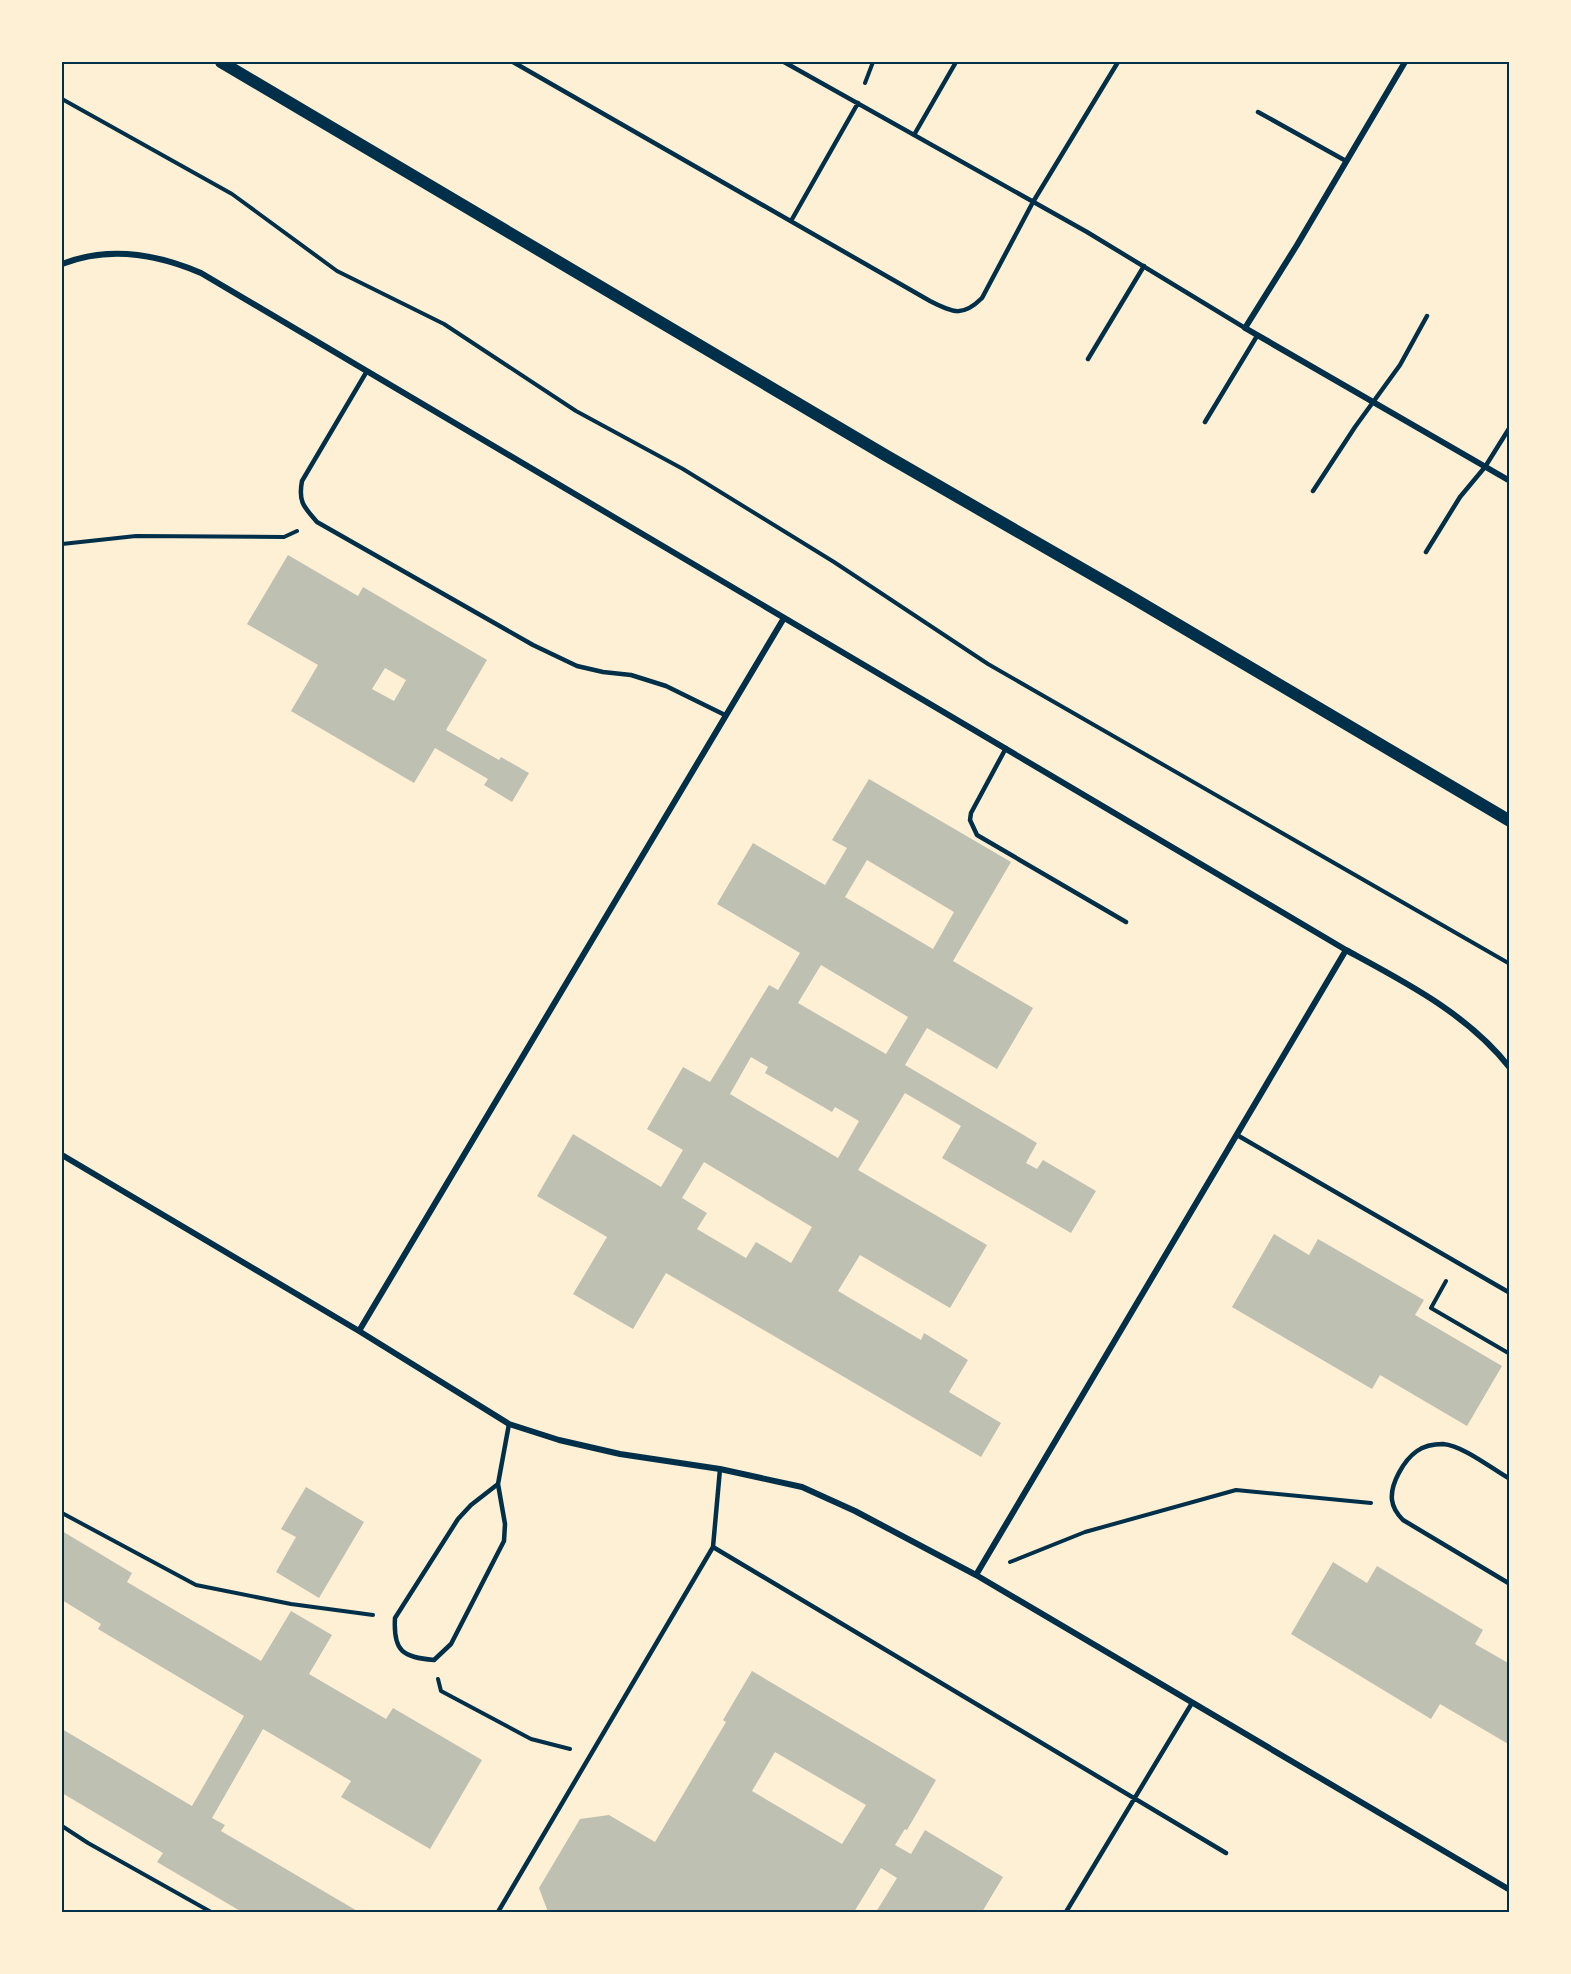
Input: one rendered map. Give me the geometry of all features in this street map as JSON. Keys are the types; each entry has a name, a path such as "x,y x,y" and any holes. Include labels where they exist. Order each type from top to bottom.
{"main road":[{"path":"221,62 874,449 1136,600 1509,821"}],"street":[{"path":"1405,62 1245,328 1509,482"},
{"path":"62,264 92,256 120,254 148,256 175,262 201,273 1346,950 1405,982 1461,1019 1496,1050 1509,1068"},
{"path":"359,1330 784,618"},
{"path":"976,1575 1346,950"},
{"path":"62,1155 359,1330 509,1424 559,1440 620,1454 720,1469 802,1487 855,1511 976,1575 1509,1890"}],"lane":[{"path":"513,62 937,305 957,311 970,310 982,298 1033,202 1118,62"},
{"path":"784,62 1087,232 1245,328"},
{"path":"914,135 956,62"},
{"path":"791,221 858,103"},
{"path":"1257,112 1346,161"},
{"path":"1088,359 1144,266"},
{"path":"1313,491 1400,364 1427,316"},
{"path":"1206,422 1257,336"},
{"path":"367,371 302,481 299,495 304,507 317,522 577,666 631,675 666,686 725,715"},
{"path":"1426,552 1460,497 1485,467 1509,427"},
{"path":"1006,748 971,813 971,827 977,836 1126,922"},
{"path":"1237,1135 1509,1293"},
{"path":"498,1484 471,1505 458,1519 395,1618 394,1636 399,1649 414,1658 434,1660 451,1644 504,1541 505,1524 498,1484 509,1424"},
{"path":"1509,1479 1457,1448 1437,1444 1417,1451 1409,1459 1394,1483 1392,1491 1393,1505 1402,1520 1509,1584"},
{"path":"498,1912 713,1547 720,1469"},
{"path":"713,1547 1226,1853"},
{"path":"1066,1912 1192,1703"}],"path":[{"path":"62,99 232,194 337,271 444,324 576,411 683,469 834,562 1008,676 1509,964"},
{"path":"62,544 136,536 284,537 317,522"},
{"path":"1456,1262 1431,1308 1509,1354"},
{"path":"976,1575 1085,1532 1236,1490 1393,1505"},
{"path":"62,1513 196,1585 291,1604 395,1618"},
{"path":"434,1660 441,1691 531,1739 591,1754"},
{"path":"62,1826 88,1844 211,1912"}],"building":[{"path":"288,555 358,596 363,587 487,660 446,730 499,760 501,757 529,773 512,802 484,785 488,779 435,748 414,783 291,711 318,665 247,624","holes":["385,668 406,680 394,701 372,689"]},
{"path":"869,779 1011,862 953,961 1033,1008 997,1069 927,1028 905,1065 1037,1143 1026,1163 1037,1169 1043,1160 1096,1191 1071,1233 942,1158 961,1126 905,1093 858,1170 987,1245 950,1308 860,1255 838,1291 921,1340 924,1333 968,1360 949,1392 1001,1423 981,1457 666,1273 633,1329 573,1294 607,1237 537,1196 573,1134 661,1187 683,1150 647,1129 683,1067 710,1082 769,985 778,990 800,953 717,904 753,843 825,885 847,848 832,840","holes":["867,860 954,912 933,949 845,897","821,965 908,1017 886,1054 798,1003","751,1057 768,1067 765,1073 832,1112 835,1107 859,1121 838,1158 730,1094","704,1162 812,1227 791,1263 756,1242 746,1258 697,1229 707,1213 682,1198"]},
{"path":"1274,1234 1309,1255 1318,1239 1424,1300 1415,1315 1502,1366 1467,1426 1380,1375 1372,1389 1232,1307"},
{"path":"306,1487 364,1522 319,1598 276,1572 296,1537 281,1529"},
{"path":"62,1531 132,1573 127,1582 261,1661 291,1611 332,1635 309,1674 386,1719 393,1708 482,1760 430,1849 341,1797 351,1781 263,1729 212,1818 225,1825 221,1831 359,1912 242,1912 157,1862 163,1853 62,1793 62,1729 192,1806 244,1716 98,1629 101,1624 62,1600"},
{"path":"1333,1562 1367,1583 1377,1566 1483,1630 1475,1644 1510,1664 1510,1745 1440,1704 1431,1719 1291,1634"},
{"path":"752,1671 936,1780 907,1830 905,1829 895,1845 911,1854 925,1830 1003,1877 982,1912 876,1912 897,1878 881,1868 854,1912 548,1912 539,1888 580,1819 609,1815 655,1842 726,1722 723,1720","holes":["775,1752 866,1805 842,1844 752,1791"]}]}
